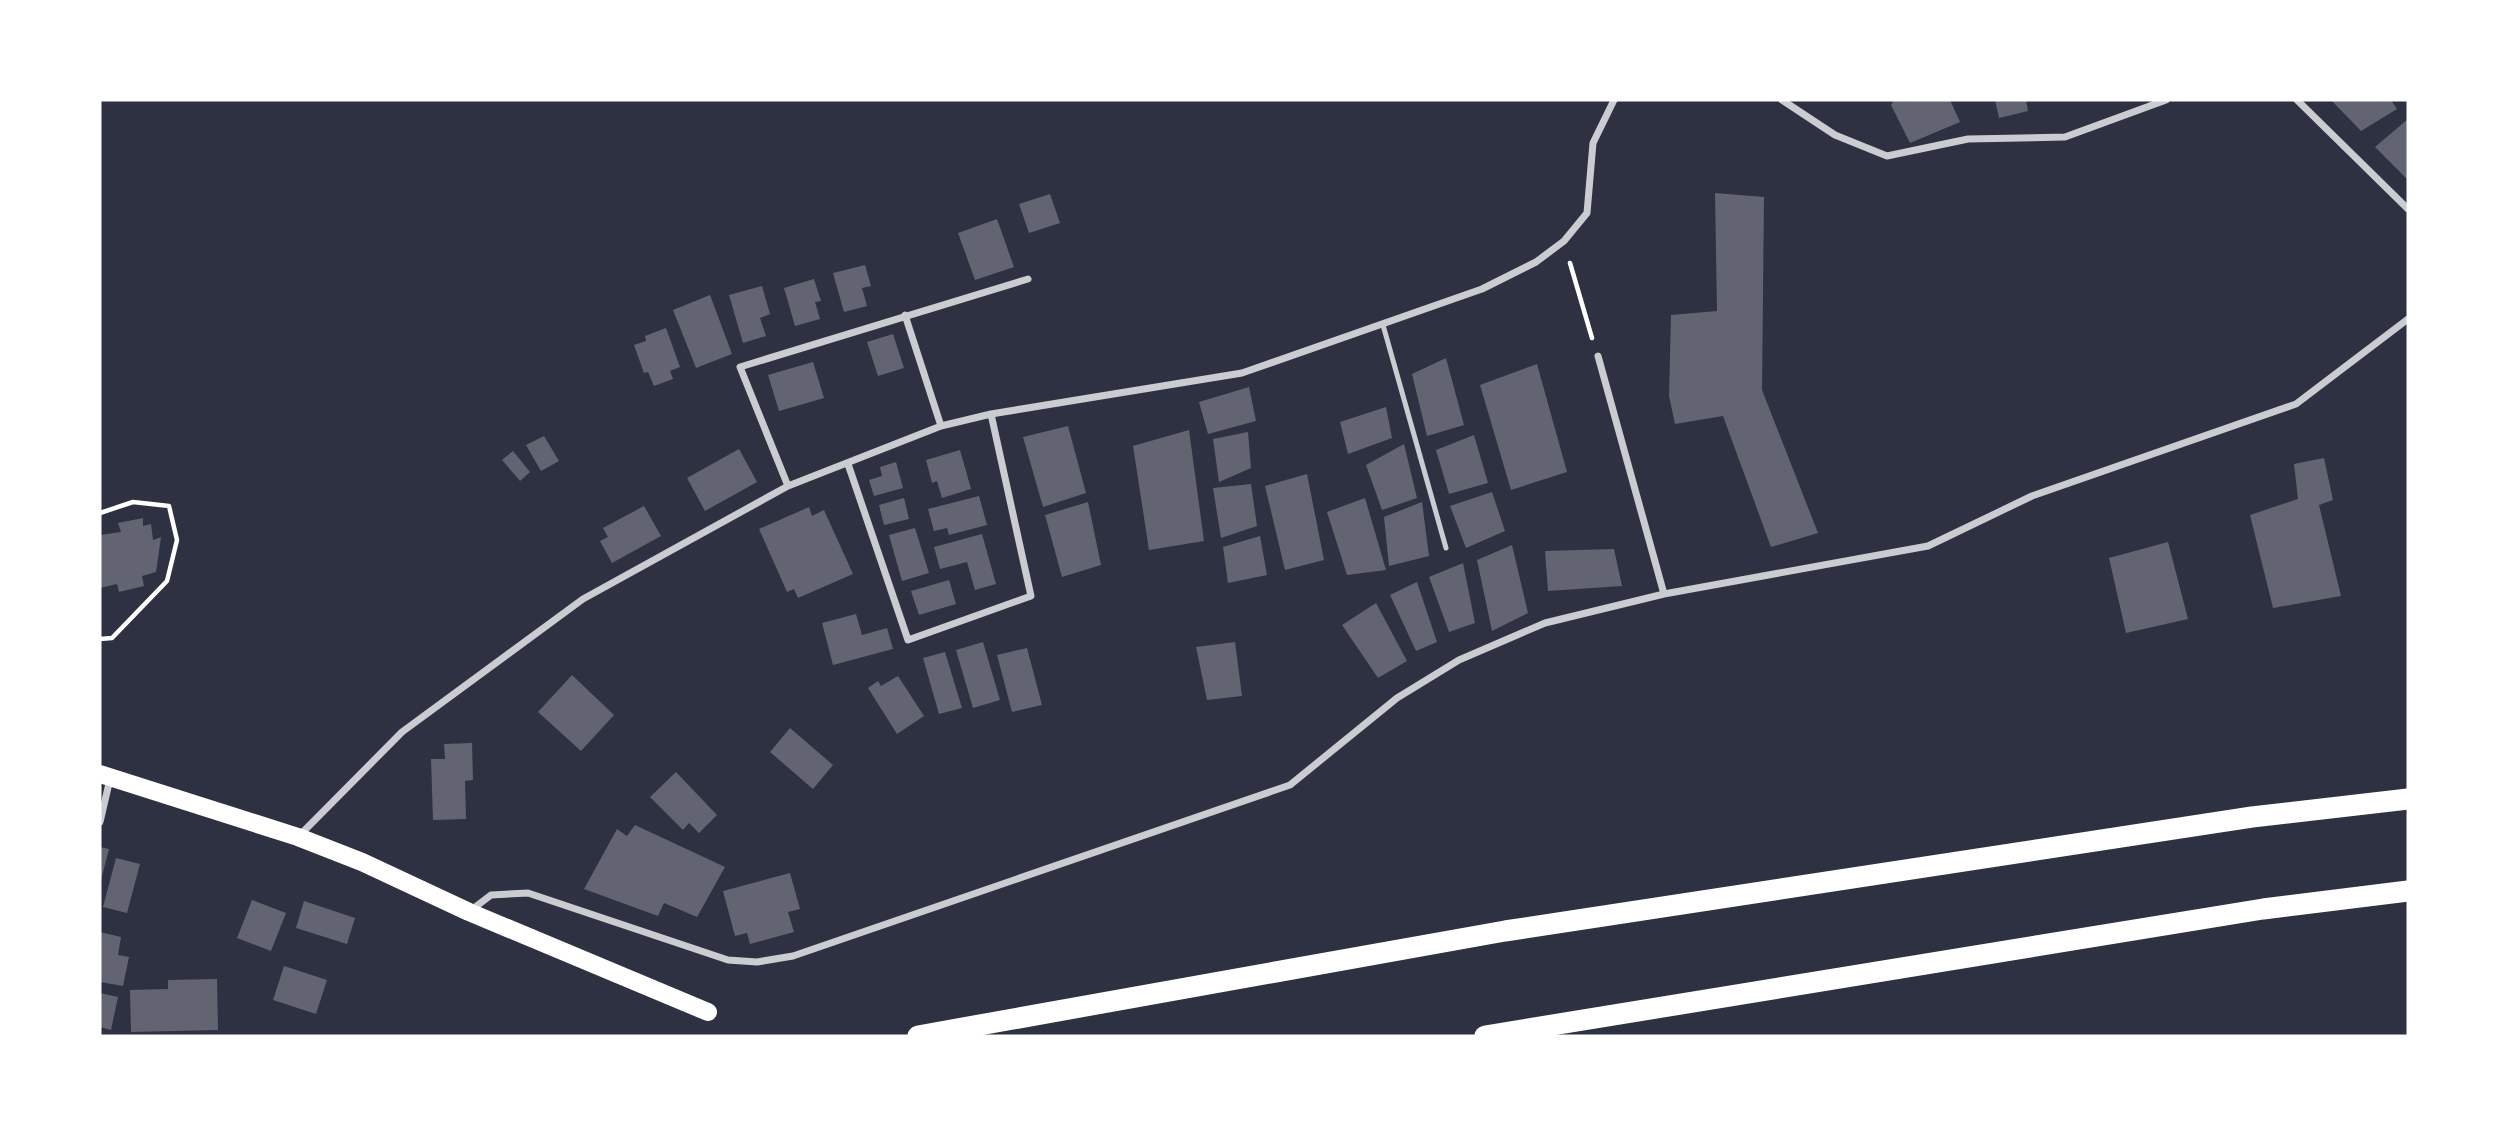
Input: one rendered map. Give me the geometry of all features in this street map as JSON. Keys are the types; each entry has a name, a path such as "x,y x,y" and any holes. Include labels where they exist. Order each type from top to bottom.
{"highway":[{"path":"918,1036 1505,930 2252,817 2408,799"},
{"path":"1485,1036 2263,909 2408,891"}],"main road":[{"path":"105,775 298,837 362,862 469,912 708,1012"}],"street":[{"path":"298,837 402,732 583,599 788,486 941,426 991,414 1242,373 1482,289 1536,262 1564,242 1587,213 1593,143 1615,100"},
{"path":"1782,100 1835,135 1887,156 1968,139 2065,137 2166,100"},
{"path":"2297,100 2408,209"},
{"path":"788,486 740,367 1028,279"},
{"path":"905,315 941,426"},
{"path":"469,912 491,895 528,893 728,960 757,962 793,956 1290,785 1397,698 1459,660 1545,623 1664,594 1928,546 2032,496 2296,404 2408,319"},
{"path":"1598,356 1664,594"},
{"path":"848,464 908,640 1031,596 991,414"},
{"path":"100,822 105,775"}],"lane":[{"path":"1383,325 1446,548"}],"path":[{"path":"1564,242 1598,356"},
{"path":"100,513 133,502 169,506 177,540 167,581 111,638 100,639"}],"building":[{"path":"1894,100 1950,100 1960,122 1910,143 1891,105"},
{"path":"1995,100 2026,100 2028,111 1999,118"},
{"path":"2331,100 2391,100 2397,109 2361,131"},
{"path":"2408,119 2408,180 2375,147"},
{"path":"1715,193 1764,197 1762,390 1818,533 1771,547 1723,416 1675,424 1669,396 1671,315 1717,311"},
{"path":"1050,194 1060,223 1029,233 1019,204"},
{"path":"997,219 1014,267 975,280 958,233"},
{"path":"865,265 871,286 862,288 867,306 844,312 833,273"},
{"path":"814,279 821,301 815,302 820,319 795,326 784,288"},
{"path":"762,286 770,314 760,318 766,336 743,343 729,295"},
{"path":"710,295 732,354 696,368 673,310"},
{"path":"666,328 680,367 670,371 673,379 654,386 648,372 644,373 634,345 646,341 645,336"},
{"path":"893,334 904,368 878,376 867,342"},
{"path":"1446,358 1464,425 1427,436 1412,374"},
{"path":"813,362 824,398 779,411 768,375"},
{"path":"1537,364 1567,472 1511,490 1480,385"},
{"path":"1249,387 1256,421 1208,434 1199,402"},
{"path":"1386,407 1392,438 1348,454 1340,422"},
{"path":"1068,426 1086,493 1043,507 1023,437"},
{"path":"1189,430 1204,541 1149,550 1133,446"},
{"path":"1248,432 1251,468 1219,482 1213,439"},
{"path":"1474,435 1488,483 1449,494 1436,450"},
{"path":"544,436 559,461 541,471 526,445"},
{"path":"1404,444 1417,498 1382,510 1366,465"},
{"path":"739,449 757,482 705,511 687,478"},
{"path":"960,450 971,489 942,498 937,481 932,483 926,460"},
{"path":"513,451 530,472 520,481 502,460"},
{"path":"2324,458 2333,500 2319,505 2341,596 2273,608 2250,515 2298,499 2294,464"},
{"path":"896,462 903,488 874,496 869,480 882,476 880,467"},
{"path":"1307,474 1324,560 1285,570 1265,486"},
{"path":"1251,484 1257,526 1221,538 1213,488"},
{"path":"1492,492 1505,531 1466,548 1450,506"},
{"path":"979,496 987,525 949,535 947,528 934,531 928,509"},
{"path":"904,498 909,519 884,525 879,505"},
{"path":"1365,498 1386,570 1347,575 1327,512"},
{"path":"1088,502 1101,565 1062,577 1045,515"},
{"path":"1422,502 1429,556 1389,566 1384,517"},
{"path":"644,506 661,536 612,563 600,541 608,537 603,528"},
{"path":"809,507 812,516 824,510 853,574 798,598 794,589 787,592 759,529"},
{"path":"143,518 143,526 151,524 153,540 161,537 156,572 142,576 144,586 119,592 117,584 100,588 100,535 121,532 118,523"},
{"path":"915,528 929,573 902,581 889,535"},
{"path":"982,534 996,584 975,590 967,562 940,569 934,547"},
{"path":"1260,536 1267,575 1228,583 1223,547"},
{"path":"2168,542 2188,619 2126,633 2109,558"},
{"path":"1512,545 1528,613 1492,631 1477,560"},
{"path":"1614,549 1622,586 1548,591 1545,551"},
{"path":"1463,563 1475,623 1449,632 1429,577"},
{"path":"949,580 956,604 919,615 911,591"},
{"path":"1417,582 1437,642 1416,651 1390,595"},
{"path":"1376,603 1407,661 1378,678 1342,625"},
{"path":"856,614 862,635 887,628 893,649 833,665 822,623"},
{"path":"983,642 1000,700 973,708 956,650"},
{"path":"1235,642 1242,696 1207,700 1196,647"},
{"path":"1027,648 1042,705 1012,712 997,655"},
{"path":"945,652 962,708 939,714 923,658"},
{"path":"572,675 614,715 581,751 538,712"},
{"path":"898,676 924,716 897,734 868,688 878,681 881,686"},
{"path":"790,728 833,765 813,789 770,752"},
{"path":"472,743 473,780 465,781 466,819 433,820 431,759 445,759 444,744"},
{"path":"676,772 717,815 699,833 689,823 683,830 650,797"},
{"path":"635,825 725,867 697,917 664,903 658,916 584,889 617,829 627,836"},
{"path":"100,847 109,849 101,880 100,880"},
{"path":"116,858 140,864 127,913 103,907"},
{"path":"790,873 800,909 788,912 794,932 750,944 747,933 735,936 723,891"},
{"path":"252,900 286,913 271,951 237,938"},
{"path":"304,901 355,918 347,944 296,928"},
{"path":"100,932 121,937 118,955 129,957 123,986 100,982"},
{"path":"284,966 327,980 316,1014 273,1000"},
{"path":"217,979 218,1030 131,1032 130,990 168,989 168,980"},
{"path":"100,993 118,997 111,1030 100,1027"}]}
